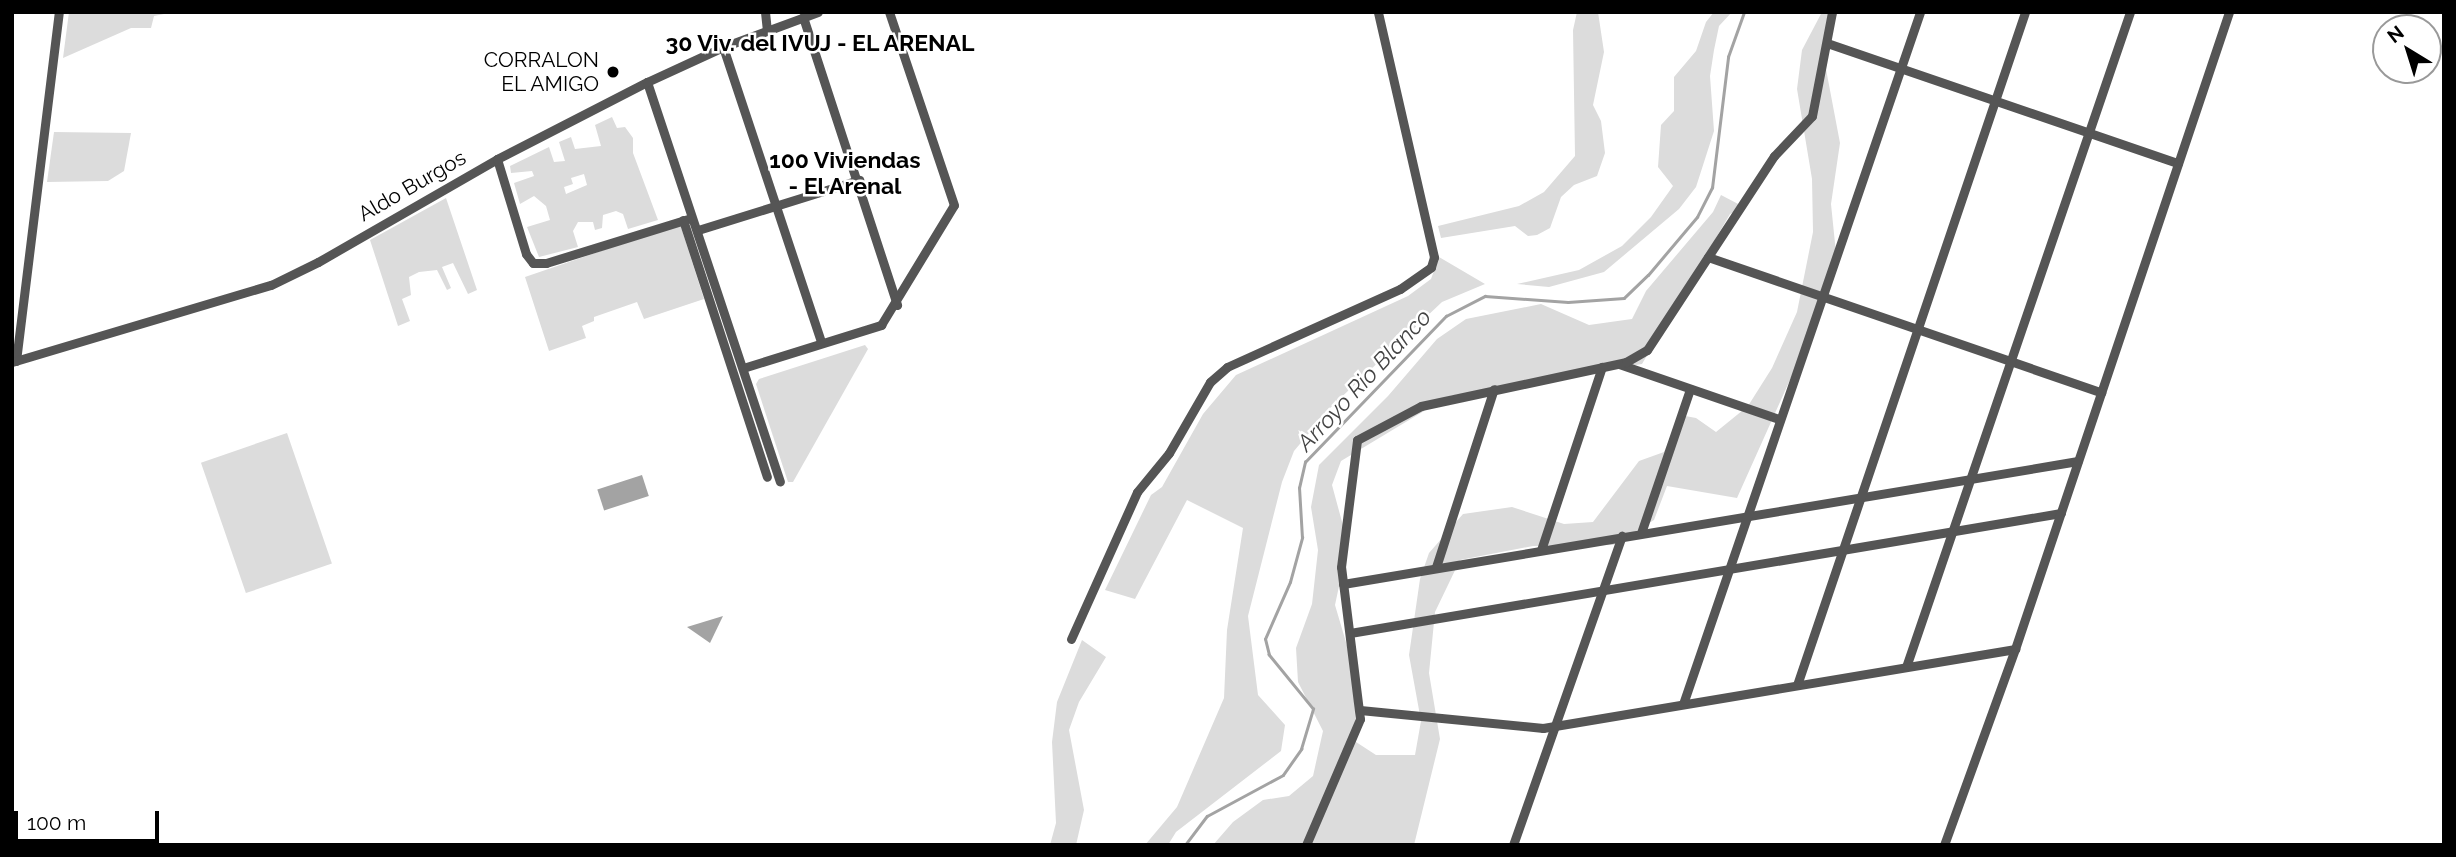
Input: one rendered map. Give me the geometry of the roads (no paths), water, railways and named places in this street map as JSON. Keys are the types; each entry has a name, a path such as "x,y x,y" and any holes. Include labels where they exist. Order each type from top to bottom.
{"street":[{"path":"14,362 59,12"},
{"path":"765,12 767,30"},
{"name":"Aldo Burgos","path":"14,362 271,285 318,262 497,159 647,82 723,47 818,12"},
{"path":"743,368 881,325 897,305 954,205 889,12"},
{"path":"1071,639 1137,492 1169,453 1210,382 1227,367 1400,289 1431,267 1434,257 1378,12"},
{"path":"1306,845 1359,727 1360,710 1341,567 1357,440 1411,410 1494,389 1618,364 1647,350 1774,156 1812,116 1832,12"},
{"path":"1683,704 1920,12"},
{"path":"1797,685 2025,12"},
{"path":"1906,667 2130,12"},
{"path":"1944,845 2015,649 2229,12"},
{"path":"803,17 859,180 897,305"},
{"path":"1826,43 2178,163"},
{"path":"723,47 821,342"},
{"path":"647,82 766,477"},
{"path":"497,159 526,254 533,263 546,263 687,219"},
{"path":"698,230 859,180"},
{"path":"687,219 698,230 780,481"},
{"path":"1708,257 2101,392"},
{"path":"1618,364 1779,419"},
{"path":"1541,550 1602,368"},
{"path":"1436,567 1494,389"},
{"path":"1641,533 1690,389"},
{"path":"1343,584 2078,461"},
{"path":"1350,633 2061,513"},
{"path":"1513,845 1600,592 1622,536"},
{"path":"1360,710 1444,720 1554,726 2015,649"}],"waterway":[{"name":"Arroyo Rio Blanco","path":"1185,845 1207,816 1283,775 1301,749 1313,709 1269,655 1265,639 1290,582 1302,538 1299,488 1305,462 1446,316 1485,296 1568,302 1624,298 1648,275 1697,217 1712,188 1728,57 1744,12"}],"place":[{"name":"CORRALON EL AMIGO","path":"613,72"}],"district":[{"name":"30 Viv. del IVUJ - EL ARENAL","path":"820,43"},
{"name":"100 Viviendas - El Arenal","path":"845,173"}]}
